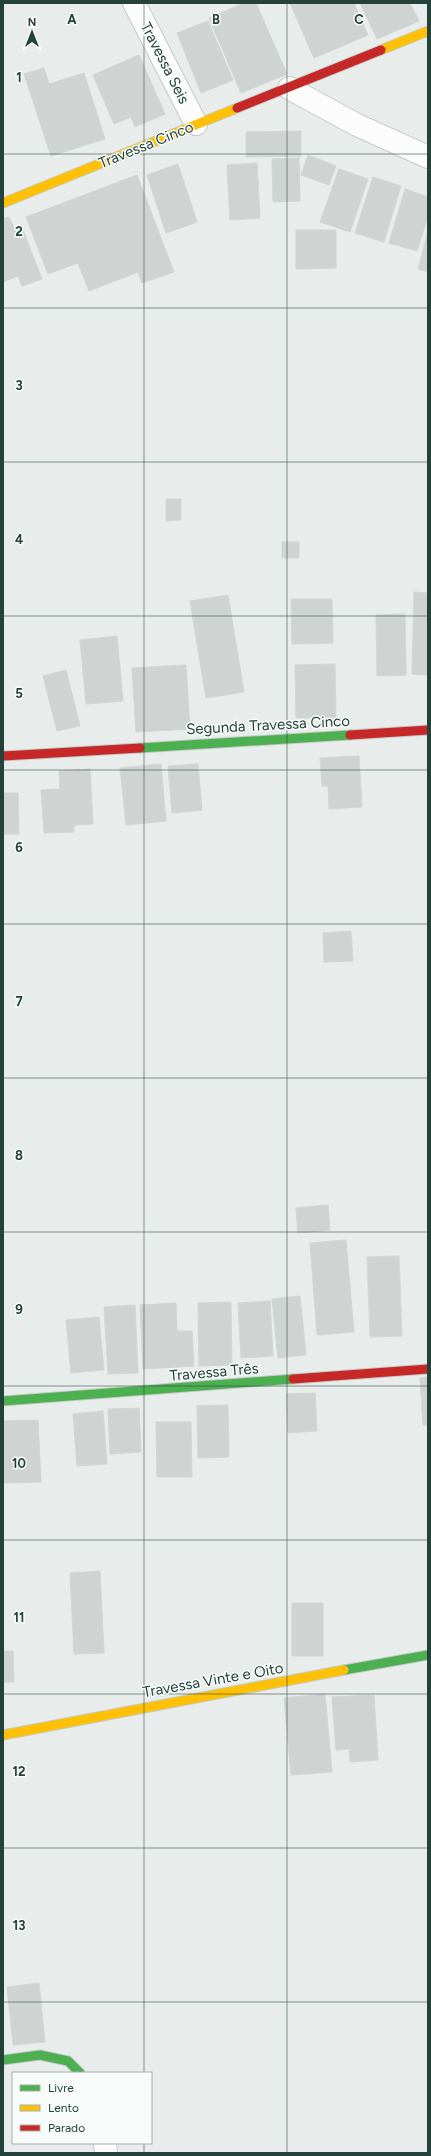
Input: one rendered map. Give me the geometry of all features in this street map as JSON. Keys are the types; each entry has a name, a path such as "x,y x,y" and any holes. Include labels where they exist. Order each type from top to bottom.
{"street":[{"name":"Travessa Seis","path":"134,3 196,124"},
{"name":"Travessa Cinco","path":"3,203 428,31"},
{"path":"289,88 357,125 428,157"},
{"name":"Segunda Travessa Cinco","path":"3,756 428,730"},
{"name":"Travessa Três","path":"3,1401 428,1369"},
{"name":"Travessa Vinte e Oito","path":"3,1735 113,1713 428,1656"},
{"path":"3,2060 40,2055 68,2061 79,2072"}],"building":[{"path":"244,3 256,3 287,74 241,93 209,18"},
{"path":"290,3 354,3 368,35 314,58"},
{"path":"360,3 410,3 419,21 377,39"},
{"path":"208,21 233,80 201,93 177,33"},
{"path":"139,55 165,114 135,127 131,117 114,124 93,75"},
{"path":"44,68 49,84 84,73 105,139 51,156 24,74"},
{"path":"301,131 301,156 246,157 246,132"},
{"path":"308,155 336,166 329,185 301,175"},
{"path":"299,158 300,201 273,202 272,159"},
{"path":"257,163 260,218 230,220 227,165"},
{"path":"178,164 197,222 166,233 147,175"},
{"path":"339,169 368,179 350,232 320,222"},
{"path":"137,175 174,272 142,283 138,272 89,291 78,263 48,274 26,217"},
{"path":"373,177 401,186 384,242 355,233"},
{"path":"405,189 428,197 428,216 417,251 389,243"},
{"path":"9,217 14,228 21,225 42,279 22,286 18,276 3,282 3,262 5,261 3,257 3,219"},
{"path":"296,230 336,230 336,268 296,269"},
{"path":"428,231 428,272 418,269"},
{"path":"166,499 181,499 181,520 166,521"},
{"path":"282,542 299,542 299,558 282,558"},
{"path":"414,592 428,593 428,675 412,674"},
{"path":"228,595 244,692 206,698 190,601"},
{"path":"291,599 332,599 333,643 292,644"},
{"path":"405,614 406,675 377,676 376,615"},
{"path":"117,636 123,701 86,704 80,640"},
{"path":"335,664 336,718 296,718 295,665"},
{"path":"186,665 190,729 136,732 132,668"},
{"path":"66,670 80,726 57,731 43,676"},
{"path":"359,756 362,807 329,809 328,786 322,786 320,758"},
{"path":"161,764 166,821 126,825 120,768"},
{"path":"198,764 202,810 172,813 168,766"},
{"path":"90,769 93,824 74,825 74,832 44,833 41,790 60,789 59,771"},
{"path":"3,793 18,793 19,834 3,834"},
{"path":"351,931 353,961 324,962 323,933"},
{"path":"328,1205 330,1230 298,1233 296,1208"},
{"path":"346,1240 354,1332 317,1335 310,1243"},
{"path":"399,1256 402,1336 370,1337 367,1257"},
{"path":"300,1296 306,1355 278,1358 272,1299"},
{"path":"270,1301 273,1356 241,1358 238,1303"},
{"path":"231,1302 232,1365 199,1366 198,1303"},
{"path":"176,1303 177,1331 192,1331 194,1366 143,1369 140,1305"},
{"path":"135,1305 138,1373 108,1374 104,1307"},
{"path":"99,1317 104,1370 71,1373 66,1320"},
{"path":"428,1377 428,1425 423,1425 420,1378"},
{"path":"315,1393 317,1431 288,1433 286,1394"},
{"path":"228,1405 229,1457 198,1458 197,1406"},
{"path":"139,1408 141,1452 110,1454 108,1409"},
{"path":"103,1411 107,1464 77,1466 73,1414"},
{"path":"38,1420 41,1482 4,1483 3,1421"},
{"path":"156,1422 191,1422 192,1477 157,1477"},
{"path":"100,1571 104,1653 74,1654 70,1573"},
{"path":"292,1603 323,1603 323,1656 292,1656"},
{"path":"3,1651 13,1651 14,1682 3,1682"},
{"path":"325,1694 332,1772 291,1775 284,1698"},
{"path":"374,1695 378,1760 350,1762 349,1749 336,1750 332,1697"},
{"path":"39,1983 45,2042 13,2045 7,1987"}],"traffic: fast":[{"path":"140,748 350,735"},
{"path":"3,1401 293,1379"},
{"path":"344,1670 428,1655"},
{"path":"3,2060 40,2055 68,2061 79,2072"}],"traffic: slow":[{"path":"381,50 428,31"},
{"path":"3,203 237,108"},
{"path":"3,1735 344,1670"}],"traffic: jam":[{"path":"237,108 381,50"},
{"path":"350,735 428,730"},
{"path":"3,756 140,748"},
{"path":"293,1379 428,1369"}]}
